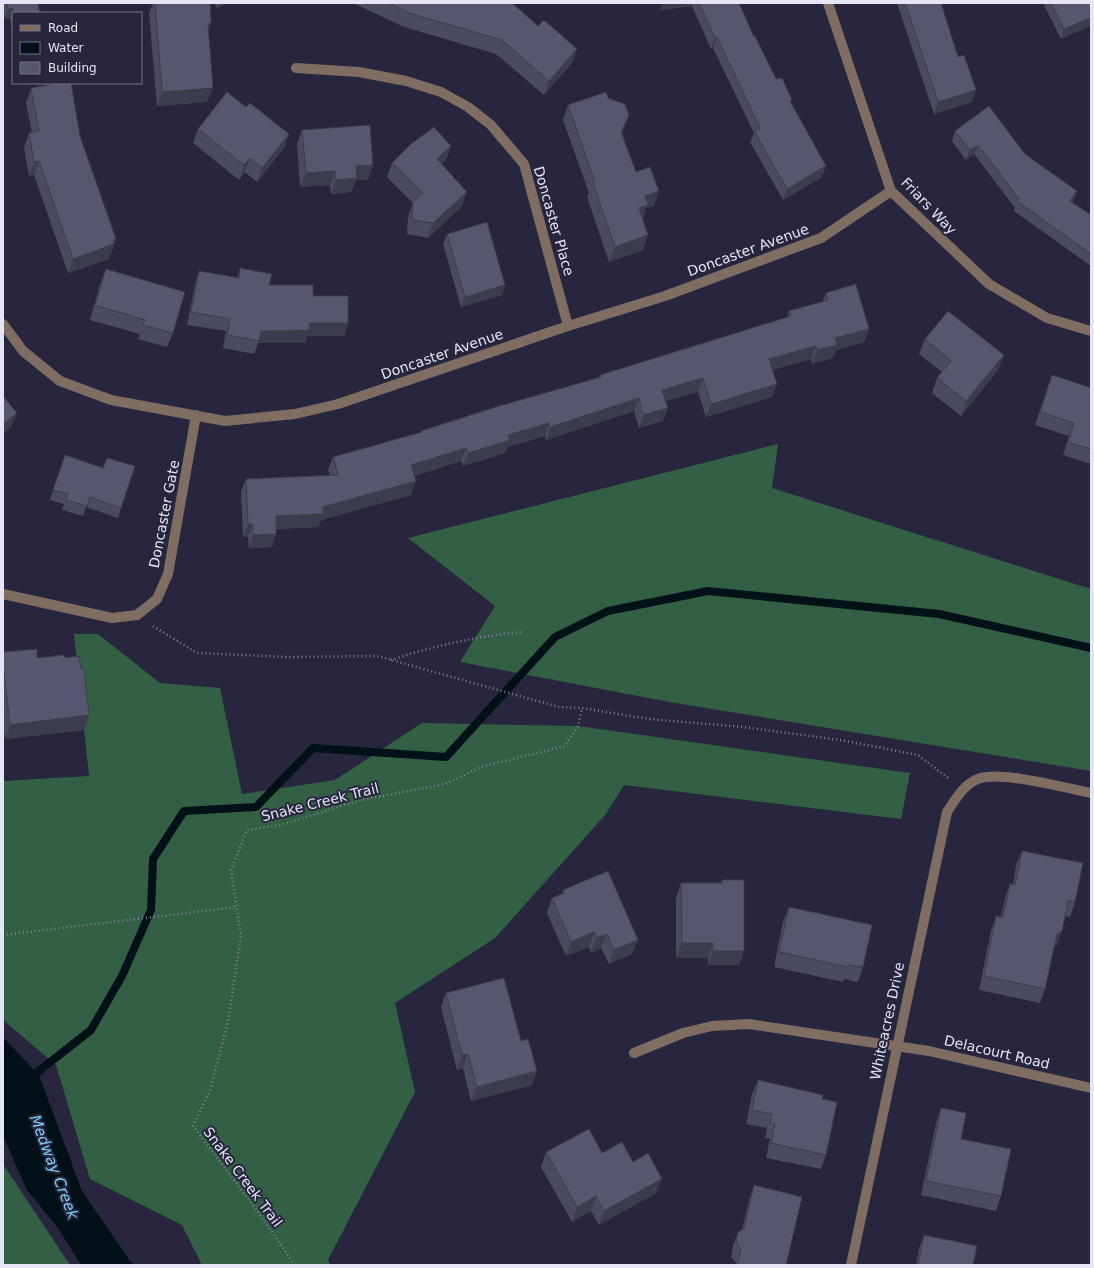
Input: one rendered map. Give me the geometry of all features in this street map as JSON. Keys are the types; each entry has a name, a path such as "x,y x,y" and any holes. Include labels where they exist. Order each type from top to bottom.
{"street":[{"name":"Friars Way","path":"828,3 891,191 989,284 1048,318 1091,331"},
{"name":"Doncaster Place","path":"296,68 359,72 406,81 440,92 468,107 491,125 524,164 568,326"},
{"name":"Doncaster Avenue","path":"3,324 23,351 60,381 111,400 225,421 295,414 338,404 568,326 665,296 821,238 891,191"},
{"name":"Doncaster Gate","path":"137,616 157,599 168,574 196,416"},
{"path":"3,594 112,618 137,616"},
{"path":"963,789 977,779 994,776 1091,793"},
{"name":"Whiteacres Drive","path":"851,1265 944,820 947,812 963,789"},
{"name":"Delacourt Road","path":"634,1053 683,1033 705,1028 748,1024 928,1051 1091,1088"}],"path":[{"path":"137,616 197,653 287,657 377,656 559,707 582,708 649,719 743,727 840,740 918,755 963,789"},
{"path":"390,660 430,647 496,635 522,632"},
{"name":"Snake Creek Trail","path":"295,1265 250,1201 193,1126 210,1090 228,1022 241,934 231,870 248,830 281,825 357,801 445,784 481,767 565,746 578,726 582,708"},
{"path":"3,935 237,907"}],"green space":[{"path":"778,444 772,488 1091,589 1091,771 675,703 460,662 495,606 408,538"},
{"path":"74,634 98,634 160,683 220,688 242,794 335,780 422,723 578,726 910,773 901,819 624,785 606,814 495,938 395,1003 415,1092 328,1260 330,1265 202,1265 182,1225 90,1179 56,1065 3,1020 3,781 89,776"},
{"path":"3,1164 70,1265 3,1265"}],"water":[{"name":"Medway Creek","path":"3,1037 39,1075 82,1191 130,1261 135,1265 81,1265 58,1228 27,1190 3,1136"}],"building":[{"path":"7,3 38,3 40,12 14,12 13,8 8,9"},
{"path":"155,3 210,3 211,23 208,24 213,88 162,92"},
{"path":"388,3 512,3 538,26 544,20 577,49 549,81 502,40 409,13"},
{"path":"699,3 739,3 754,37 755,36 776,79 782,78 792,100 790,101 826,166 787,189 754,131 760,128 717,37 715,38"},
{"path":"905,3 941,3 958,57 964,55 976,90 938,102"},
{"path":"1051,3 1091,3 1091,18 1064,29"},
{"path":"54,84 71,84 80,136 116,239 113,240 114,244 73,259 39,161 34,162 29,133 39,131 31,88"},
{"path":"227,92 246,107 250,103 289,134 262,168 250,158 244,165 198,129"},
{"path":"606,92 608,98 625,104 629,115 621,132 636,172 650,167 659,191 645,196 648,205 639,208 648,235 615,247 593,183 595,182 568,105"},
{"path":"989,106 1025,154 1077,191 1070,201 1091,215 1091,254 1017,201 1019,199 978,145 970,150 955,131"},
{"path":"370,125 373,165 356,166 357,178 336,180 335,171 306,173 302,130"},
{"path":"434,127 451,146 437,159 467,192 433,223 412,220 413,202 423,193 392,163 411,144"},
{"path":"487,222 505,285 465,297 447,234"},
{"path":"240,268 272,274 269,285 313,285 313,296 348,296 348,323 309,323 310,330 261,331 259,341 227,335 230,319 191,312 199,271 239,278"},
{"path":"106,269 185,292 173,333 143,325 145,320 95,305"},
{"path":"856,284 869,329 835,338 837,345 817,350 816,346 769,359 777,384 711,404 703,378 662,390 668,408 643,415 639,398 550,427 549,423 508,435 510,440 468,453 466,448 411,465 416,481 323,507 323,514 276,516 276,534 253,535 253,524 248,524 246,479 338,475 333,457 422,432 421,431 499,406 601,377 600,375 791,316 789,311 828,300 826,293"},
{"path":"948,311 1004,355 966,401 937,378 951,361 925,339"},
{"path":"1052,375 1091,388 1091,449 1068,442 1074,423 1040,412"},
{"path":"3,396 17,413 3,424"},
{"path":"65,455 103,468 107,458 135,466 121,508 90,497 87,506 66,500 68,494 53,490"},
{"path":"37,649 37,658 64,655 65,658 79,656 81,669 84,669 89,715 10,725 3,652"},
{"path":"1022,851 1083,863 1075,902 1068,901 1062,931 1057,934 1045,989 984,976 996,916 1003,918 1010,884 1015,885"},
{"path":"608,871 638,940 614,950 607,934 596,938 594,932 571,942 552,898 564,893 563,890"},
{"path":"722,880 744,880 744,951 713,951 713,943 682,943 681,883 722,883"},
{"path":"789,907 872,925 863,967 849,965 848,967 779,952"},
{"path":"504,978 521,1041 528,1039 537,1071 477,1087 468,1054 462,1055 446,993"},
{"path":"758,1080 823,1095 822,1099 837,1102 826,1155 771,1143 775,1124 770,1123 772,1114 752,1110"},
{"path":"941,1108 966,1113 961,1139 1011,1149 1001,1196 926,1181"},
{"path":"589,1129 602,1153 622,1142 633,1162 648,1153 662,1179 604,1211 596,1196 577,1207 546,1152"},
{"path":"754,1185 802,1197 786,1265 737,1265 741,1249 736,1243 738,1232 744,1229"},
{"path":"924,1235 977,1246 973,1265 918,1265"}],"waterway":[{"path":"30,1078 91,1030 122,976 151,910 153,859 184,811 256,807 313,748 446,757 555,637 608,611 708,591 939,614 1091,648"}]}
